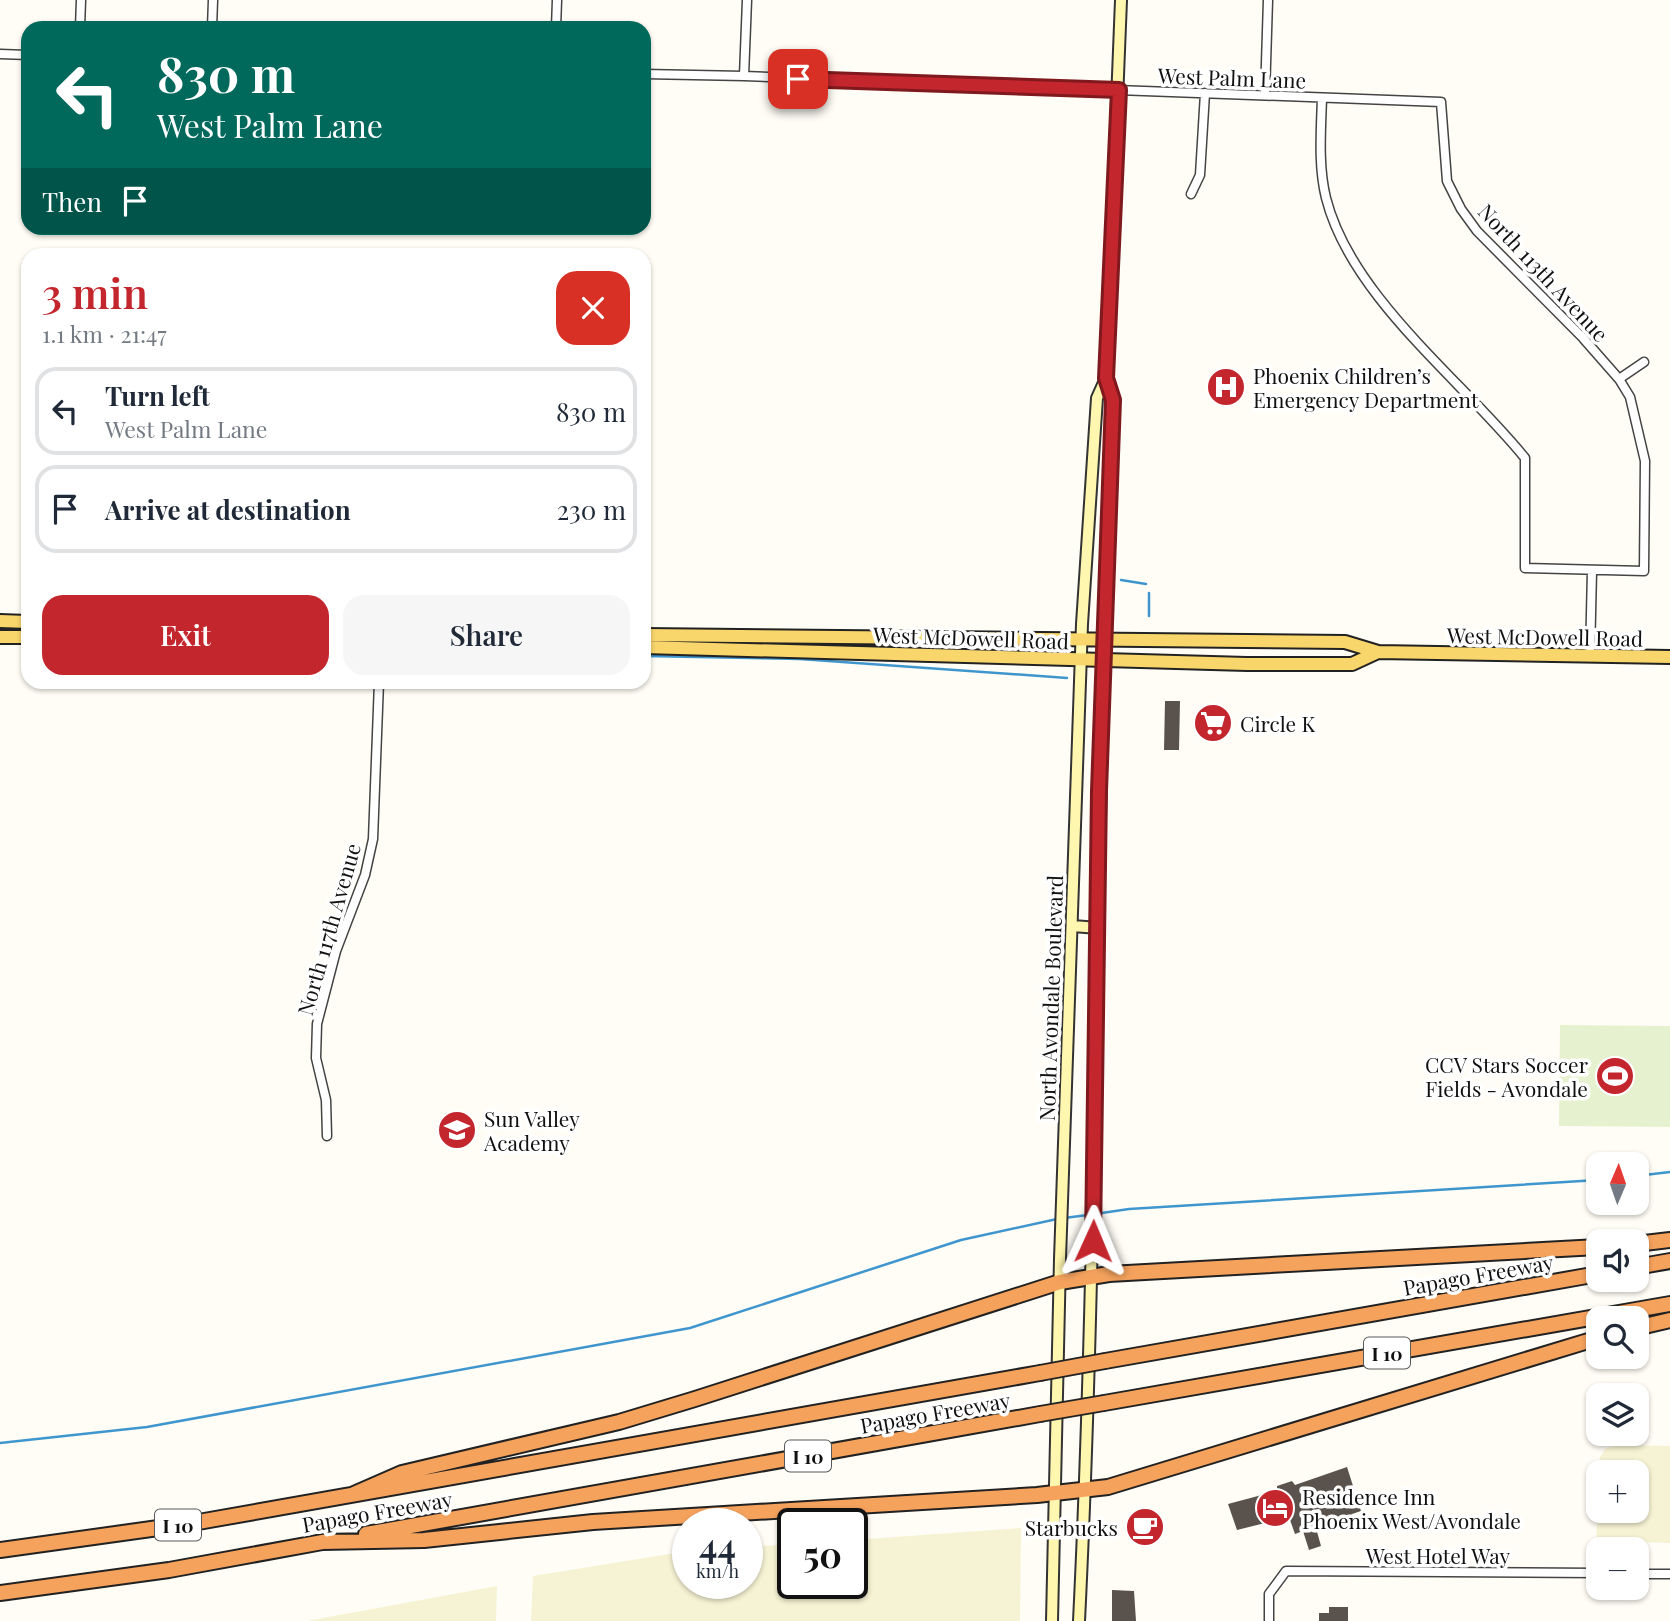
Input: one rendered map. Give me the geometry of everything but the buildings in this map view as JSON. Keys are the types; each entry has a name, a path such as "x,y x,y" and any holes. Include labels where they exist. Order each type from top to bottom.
{"highway":[{"path":"1649,1242 1670,1240"},
{"path":"354,1494 402,1472 619,1422 1060,1282 1093,1277 1586,1249"},
{"path":"1649,1265 1670,1261"},
{"name":"Papago Freeway","path":"0,1550 187,1524 1586,1276"},
{"name":"Papago Freeway","path":"0,1593 169,1570 1670,1304"},
{"path":"1649,1325 1670,1320"},
{"path":"322,1542 424,1540 593,1522 1086,1489 1118,1483 1586,1342"},
{"path":"0,1584 20,1590"}],"main road":[{"name":"North Avondale Boulevard","path":"1079,1621 1093,1277 1097,928 1113,400 1106,378 1121,0"},
{"name":"North Avondale Boulevard","path":"1052,1621 1060,1247 1081,660 1097,398 1106,378"},
{"path":"0,621 21,622"},
{"name":"West McDowell Road","path":"651,635 1345,642 1378,652 1670,657"},
{"path":"0,637 21,638"},
{"name":"West McDowell Road","path":"651,647 787,649 1104,661 1352,664 1378,652"},
{"path":"1073,926 1097,928"}],"street":[{"path":"80,21 81,0"},
{"path":"212,21 213,0"},
{"path":"556,21 557,0"},
{"path":"744,76 747,0"},
{"path":"1265,95 1268,0"},
{"path":"0,54 21,55"},
{"name":"West Palm Lane","path":"651,74 1441,102"},
{"path":"1191,194 1200,175 1205,93"},
{"path":"1322,98 1325,184 1339,233 1373,292 1525,458 1525,568 1592,571 1590,656"},
{"name":"North 113th Avenue","path":"1441,102 1447,181 1461,209 1477,231 1619,379 1630,397 1645,461 1644,571 1592,571"},
{"path":"1619,379 1644,362"},
{"name":"North 117th Avenue","path":"327,1136 326,1100 316,1058 317,1024 333,962 365,875 373,839 379,689"},
{"name":"West Hotel Way","path":"1269,1621 1269,1594 1279,1576 1296,1570 1586,1573"},
{"path":"1649,1574 1670,1574"}],"shaded area":[{"path":"1670,1446 1670,1543 1649,1542 1649,1537 1596,1537 1597,1523 1649,1523 1649,1460 1600,1460 1606,1448"},
{"path":"1021,1528 1020,1621 531,1621 533,1576 672,1554 672,1599 763,1599 763,1546 777,1545 777,1599 868,1599 868,1539"},
{"path":"497,1586 496,1621 307,1621"}],"green space":[{"name":"CCV Stars Soccer Fields - Avondale","path":"1560,1025 1670,1026 1670,1127 1559,1126"}],"waterway":[{"path":"1121,580 1146,584"},
{"path":"1149,593 1149,616"},
{"path":"651,656 800,659 1067,678"},
{"path":"1649,1174 1670,1172"},
{"path":"1095,1214 1129,1209 1586,1181"},
{"path":"1064,1218 1088,1215"},
{"path":"0,1443 147,1427 690,1328 961,1240 1057,1219"}],"place":[{"name":"Phoenix Children’s Emergency Department","path":"1226,387"},
{"name":"Circle K","path":"1213,723"},
{"name":"CCV Stars Soccer Fields - Avondale","path":"1615,1076"},
{"name":"Sun Valley Academy","path":"457,1130"},
{"name":"Residence Inn Phoenix West/Avondale","path":"1275,1508"},
{"name":"Starbucks","path":"1145,1527"}],"route":[{"path":"798,79 1119,90 1106,378 1113,400 1099,791 1093,1241"}]}
